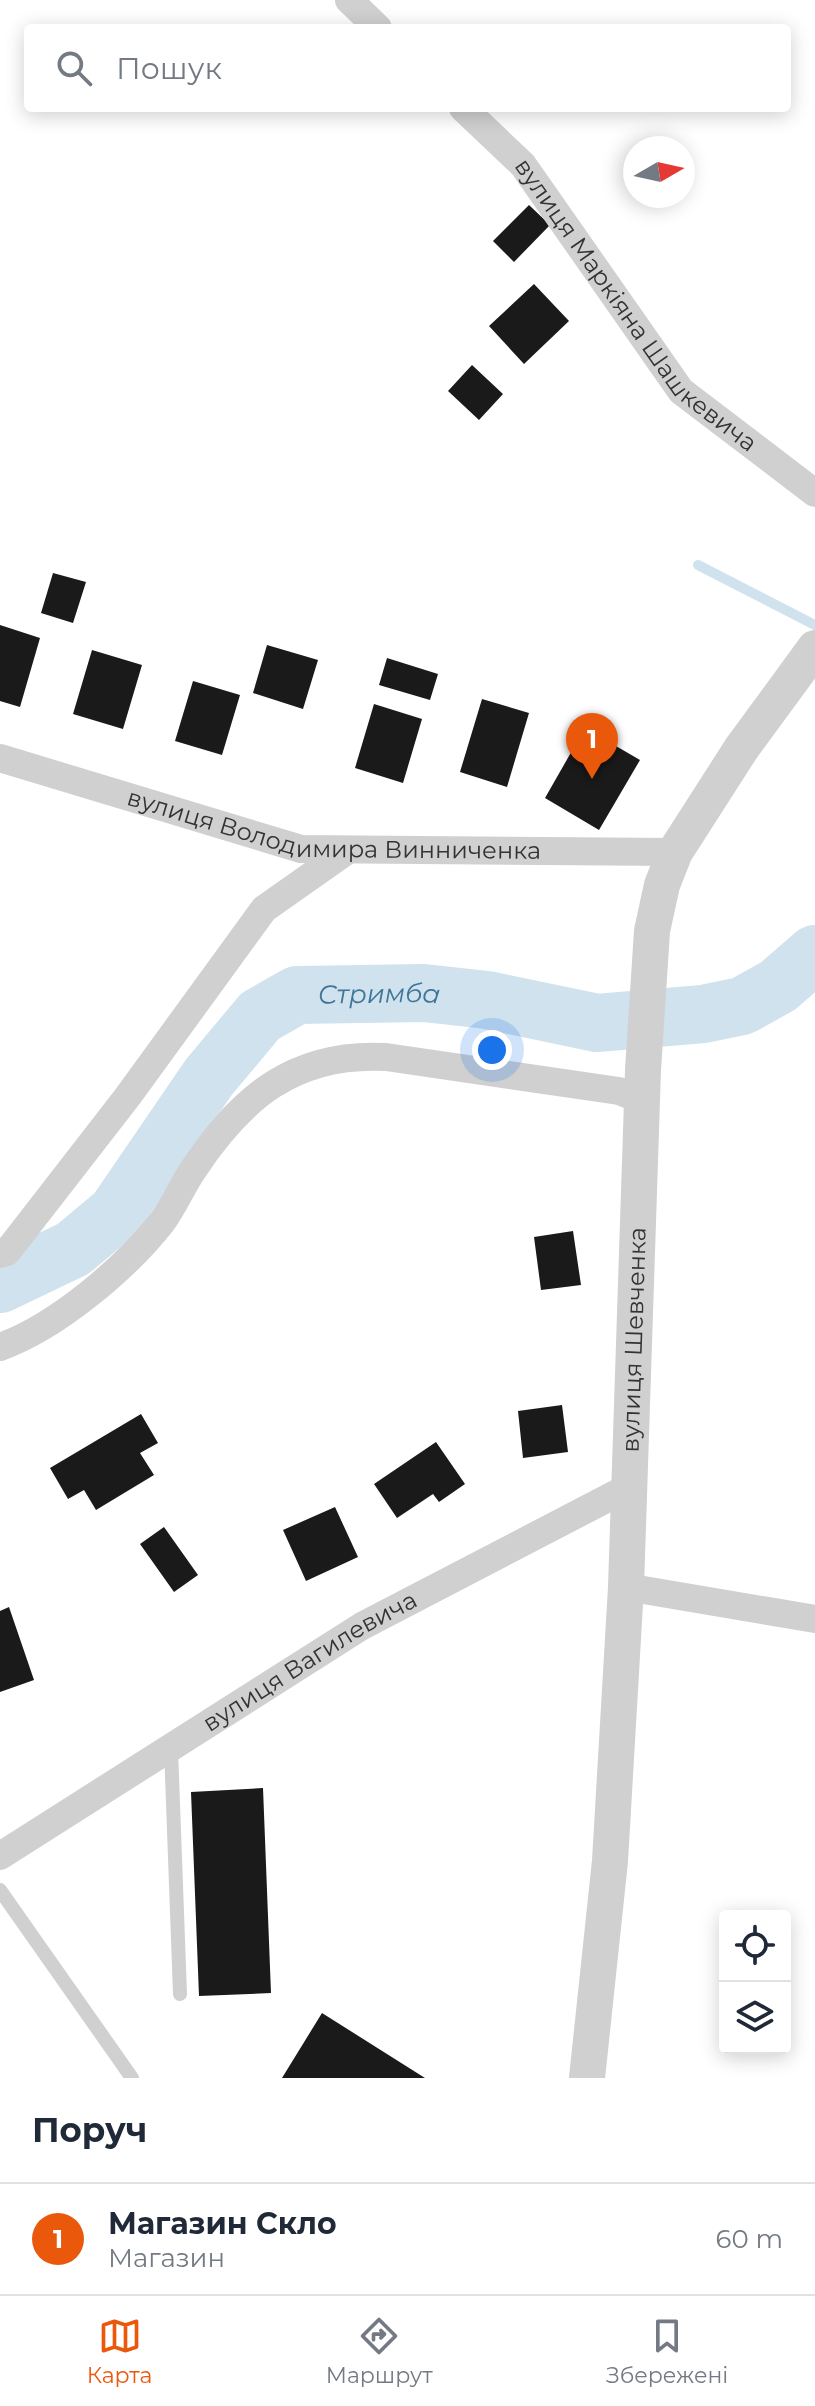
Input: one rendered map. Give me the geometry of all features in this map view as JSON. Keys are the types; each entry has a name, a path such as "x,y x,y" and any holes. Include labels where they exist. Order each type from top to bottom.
{"street":[{"path":"349,0 374,24"},
{"name":"вулиця Маркіяна Шашкевича","path":"467,112 523,165 681,391 815,493"},
{"name":"вулиця Шевченка","path":"587,2078 610,1861 626,1587 642,1085 652,931 662,885 675,852 741,749 811,654"},
{"name":"вулиця Володимира Винниченка","path":"0,758 301,849 345,852 675,852"},
{"path":"0,1254 7,1252 100,1134 264,909 345,852"},
{"path":"0,1347 60,1314 110,1276 162,1221 199,1161 238,1109 275,1083 312,1066 349,1055 386,1057 619,1091 642,1085"},
{"name":"вулиця Вагилевича","path":"0,1856 362,1626 606,1502 631,1486"},
{"path":"626,1587 815,1619"}],"lane":[{"path":"171,1749 180,1994"},
{"path":"0,1890 132,2078"}],"building":[{"path":"529,205 550,225 514,262 493,241"},
{"path":"534,284 569,321 524,364 489,326"},
{"path":"472,365 503,394 479,420 448,391"},
{"path":"53,573 86,582 73,623 41,613"},
{"path":"0,625 40,638 20,707 0,701"},
{"path":"267,645 318,660 303,709 253,693"},
{"path":"92,650 142,665 123,729 73,714"},
{"path":"387,658 438,674 430,700 379,685"},
{"path":"193,681 240,695 222,755 175,741"},
{"path":"482,699 529,713 507,787 460,772"},
{"path":"374,704 422,719 403,783 355,768"},
{"path":"585,728 640,760 599,830 545,798"},
{"path":"573,1231 581,1285 541,1290 534,1237"},
{"path":"562,1405 568,1452 523,1458 518,1411"},
{"path":"141,1414 158,1443 140,1453 154,1475 96,1510 84,1490 68,1499 50,1468"},
{"path":"436,1442 465,1484 439,1502 433,1494 397,1518 374,1484"},
{"path":"335,1507 358,1557 306,1581 283,1530"},
{"path":"164,1527 198,1575 174,1592 140,1544"},
{"path":"9,1607 34,1680 0,1692 0,1611"},
{"path":"263,1788 271,1993 199,1996 191,1792"},
{"path":"322,2013 425,2078 282,2078"}],"waterway":[{"path":"698,565 815,625"},
{"name":"Стримба","path":"0,1284 73,1249 116,1213 209,1077 260,1016 297,995 424,993 487,1000 597,1023 703,1014 742,1006 778,986 815,954"}],"place":[{"name":"Магазин Скло","path":"592,779"}]}
